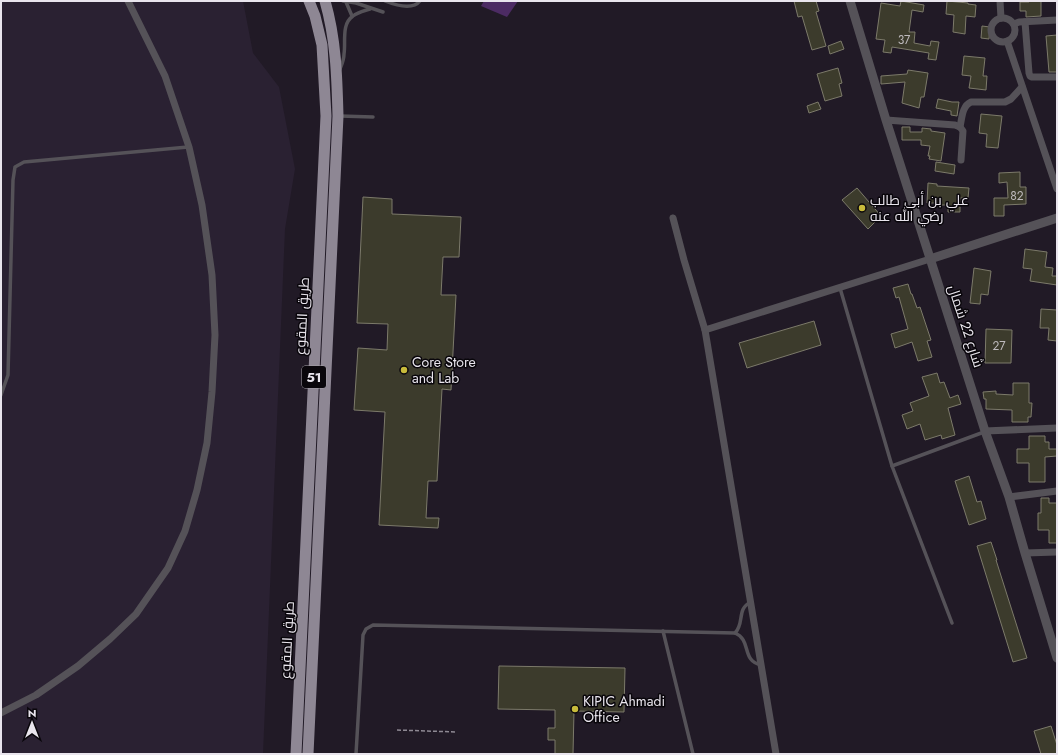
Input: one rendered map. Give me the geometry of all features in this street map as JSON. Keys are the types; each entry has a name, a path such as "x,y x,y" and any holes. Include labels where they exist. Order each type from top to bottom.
{"main road":[{"name":"طريق المقوع","path":"296,754 326,116 322,45 315,16 309,1"},
{"name":"طريق المقوع","path":"308,754 338,116 337,74 334,43 325,1"}],"street":[{"path":"1,713 36,695 78,666 110,639 136,614 168,568 185,531 198,490 207,443 212,392 215,334 212,274 202,205 189,147 165,76 128,1"},
{"name":"شارع 22 شمال","path":"850,1 886,120 985,431 1009,497 1057,658"},
{"path":"1000,1 1000,18"},
{"path":"1000,18 1007,18 1014,24 1014,34 1010,40 1003,42 996,40 993,37 991,31 994,21 1000,18"},
{"path":"1014,24 1019,22 1057,20"},
{"path":"1025,22 1028,72 1030,76 1057,77"},
{"path":"1007,41 1057,189"},
{"path":"961,160 963,131 960,127 966,105 974,102 1004,102 1011,99 1022,87"},
{"path":"886,120 960,127"},
{"path":"673,218 705,330 776,754"},
{"path":"705,330 1057,218"},
{"path":"985,431 1057,428"},
{"path":"1009,497 1057,492"},
{"path":"1025,553 1057,552"}],"lane":[{"path":"385,1 410,6 415,5 420,1"},
{"path":"344,2 352,16"},
{"path":"344,2 356,3 370,9 383,12"},
{"path":"337,74 343,62 345,30 348,22 352,16 370,9"},
{"path":"338,116 373,117"},
{"path":"1,395 8,375 13,180 15,167 24,162 189,147"},
{"path":"840,288 892,466 952,623"},
{"path":"892,466 985,431"},
{"path":"735,633 740,625 743,609 751,602"},
{"path":"356,754 363,635 366,629 373,625 735,633 739,634 744,640 750,659 761,665"},
{"path":"663,631 693,754"}],"path":[{"path":"397,730 457,732"}],"shaded area":[{"path":"1,1 243,1 253,53 279,87 295,169 285,229 263,754 1,754"},
{"path":"484,1 518,1 507,17 481,6"}],"building":[{"path":"794,1 816,1 819,11 816,12 826,46 812,50 802,16 798,17"},
{"path":"901,1 924,5 923,12 912,10 909,32 915,32 914,43 930,46 931,41 939,42 936,60 928,59 929,53 892,47 891,53 883,52 885,40 876,39 881,3 900,6"},
{"path":"947,1 976,5 975,17 966,16 965,34 953,32 954,15 946,14"},
{"path":"1041,1 1041,16 1026,17 1026,11 1020,11 1020,2"},
{"path":"982,26 990,27 989,39 981,38"},
{"path":"1057,35 1057,72 1049,72 1046,36"},
{"path":"841,41 844,49 830,54 828,46"},
{"path":"964,56 985,58 983,76 987,76 986,90 969,88 971,76 962,75"},
{"path":"838,68 842,83 839,84 842,96 825,101 817,74"},
{"path":"908,70 928,73 924,97 921,97 919,108 902,103 905,82 881,84 881,76 907,74"},
{"path":"938,99 959,102 957,116 951,115 951,111 936,108"},
{"path":"818,102 821,109 809,113 807,106"},
{"path":"981,114 1002,116 998,148 986,147 987,134 979,133"},
{"path":"902,127 910,127 910,132 922,132 922,128 945,133 941,161 929,159 930,156 928,156 930,146 921,145 921,140 902,140"},
{"path":"936,162 955,165 954,174 935,171"},
{"path":"1020,172 1020,187 1026,187 1026,204 1004,205 1004,216 994,216 994,198 1008,198 1007,182 999,183 999,173"},
{"path":"928,183 937,184 937,186 969,188 968,198 960,198 960,212 948,212 948,205 927,203"},
{"name":"علي بن أبي طالب رضي الله عنه","path":"857,188 881,216 868,229 842,200"},
{"name":"Core Store and Lab","path":"363,197 392,199 392,214 461,217 459,257 443,257 441,295 456,295 451,390 442,389 437,481 428,481 426,518 439,518 438,528 379,525 385,412 354,410 358,348 387,350 388,324 357,323"},
{"path":"1025,249 1047,252 1045,267 1053,268 1052,276 1057,276 1057,285 1030,281 1032,269 1023,268"},
{"path":"974,268 991,271 988,295 981,294 980,304 970,303"},
{"path":"908,284 917,308 920,307 931,340 927,341 932,357 918,361 912,342 895,348 891,334 908,329 899,297 896,298 893,288"},
{"path":"1041,309 1057,310 1057,341 1048,340 1049,328 1040,328"},
{"path":"814,321 821,345 747,368 739,343"},
{"path":"986,329 1012,330 1011,363 985,363"},
{"path":"937,373 940,383 944,382 950,398 958,395 961,404 948,408 955,435 942,439 941,435 925,440 920,424 907,429 902,415 913,411 910,403 929,396 922,377"},
{"path":"1013,383 1029,383 1029,403 1032,403 1031,417 1028,417 1028,422 1012,422 1012,410 986,409 986,399 984,399 983,392 996,391 996,394 1013,395"},
{"path":"1029,436 1045,436 1045,442 1049,442 1049,449 1057,449 1057,456 1045,457 1045,482 1029,482 1029,463 1017,463 1017,449 1029,449"},
{"path":"969,476 977,502 981,501 986,519 969,525 955,481"},
{"path":"1041,498 1049,498 1049,503 1057,503 1057,543 1049,543 1049,530 1038,530 1038,513 1041,513"},
{"path":"991,542 1027,658 1013,662 977,546"},
{"name":"KIPIC Ahmadi Office","path":"499,666 625,668 624,712 574,711 573,754 555,754 555,740 548,740 548,728 555,728 555,710 498,709"},
{"path":"1051,726 1057,745 1057,754 1041,754 1034,731"}],"place":[{"name":"علي بن أبي طالب رضي الله عنه","path":"862,208"},
{"name":"Core Store and Lab","path":"404,370"},
{"name":"KIPIC Ahmadi Office","path":"575,709"}]}
